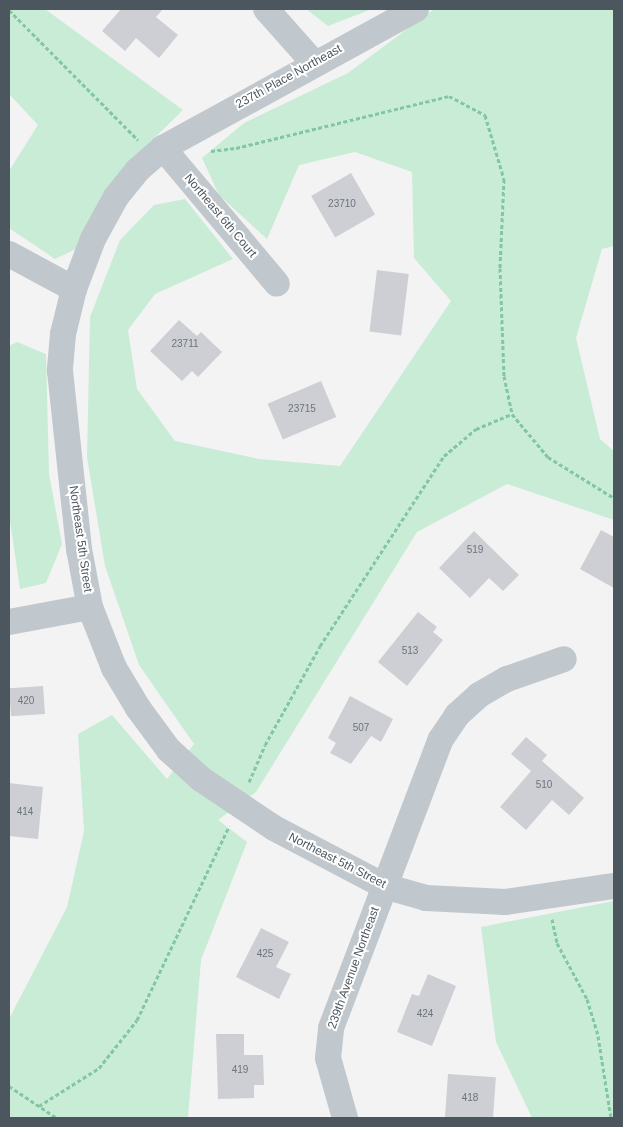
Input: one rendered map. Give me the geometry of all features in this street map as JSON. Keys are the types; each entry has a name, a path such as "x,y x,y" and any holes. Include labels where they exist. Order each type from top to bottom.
{"street":[{"path":"266,9 313,62"},
{"name":"237th Place Northeast","path":"158,152 313,62 416,9"},
{"name":"Northeast 6th Court","path":"158,152 277,284"},
{"name":"Northeast 5th Street","path":"158,152 116,197 74,289 63,334 60,371 79,549 90,607 114,668 138,708 170,750 201,779 238,806 384,886 426,898 463,902 548,899 614,886"},
{"path":"9,254 74,289"},
{"path":"9,622 90,607"},
{"name":"239th Avenue Northeast","path":"345,1118 328,1058 331,1028 428,767 457,715 479,695 507,679 564,659"}],"path":[{"path":"9,10 39,36 158,152"},
{"path":"208,151 236,148 448,96 485,115 504,179 500,268 504,376 512,414 548,457 614,498"},
{"path":"39,1106 99,1068 137,1020 238,806 265,744 320,646 368,576 406,509 444,456 476,429 512,414"},
{"path":"548,899 557,943 587,999 595,1027 611,1118"},
{"path":"9,1086 57,1118"}],"green space":[{"path":"9,9 45,9 183,110 128,164 78,248 55,259 9,228 9,171 38,125 9,94"},
{"path":"306,9 372,9 328,26"},
{"path":"434,9 614,9 614,246 602,249 576,338 600,439 614,451 614,520 507,484 417,532 256,792 218,820 247,842 201,960 188,1118 9,1118 9,1019 67,907 84,831 78,734 112,715 167,779 194,744 139,665 105,566 87,457 90,317 120,240 154,205 185,199 233,259 155,294 128,330 137,389 175,441 259,459 340,466 451,301 414,258 412,172 355,152 299,165 267,239 219,195 202,158 244,123 348,73"},
{"path":"17,342 46,354 49,474 62,544 46,583 20,589 9,514 9,346"},
{"path":"614,901 614,1118 532,1118 496,1042 481,927"}],"building":[{"path":"121,9 163,9 156,17 178,35 159,58 136,38 125,51 102,31"},
{"path":"351,173 375,215 335,238 311,196"},
{"path":"377,270 409,274 401,335 369,332"},
{"path":"179,320 197,336 201,332 222,352 198,377 192,371 182,381 150,351"},
{"path":"321,381 336,417 283,440 268,404"},
{"path":"601,530 614,537 614,588 580,569"},
{"path":"474,531 519,575 503,591 489,578 470,598 439,568"},
{"path":"418,612 437,627 433,632 443,640 407,686 378,662"},
{"path":"43,686 45,714 11,716 9,688"},
{"path":"350,696 393,719 381,742 371,736 351,764 330,753 336,743 328,738"},
{"path":"526,737 547,755 542,761 584,798 569,815 552,800 526,830 500,807 531,771 511,754"},
{"path":"9,783 43,787 38,839 9,836"},
{"path":"261,928 289,942 276,967 291,974 279,999 236,977"},
{"path":"428,974 456,986 432,1046 397,1032 412,994 419,996"},
{"path":"216,1034 244,1034 244,1055 263,1055 264,1085 254,1085 254,1098 218,1099"},
{"path":"448,1074 496,1077 493,1118 445,1118"}]}
